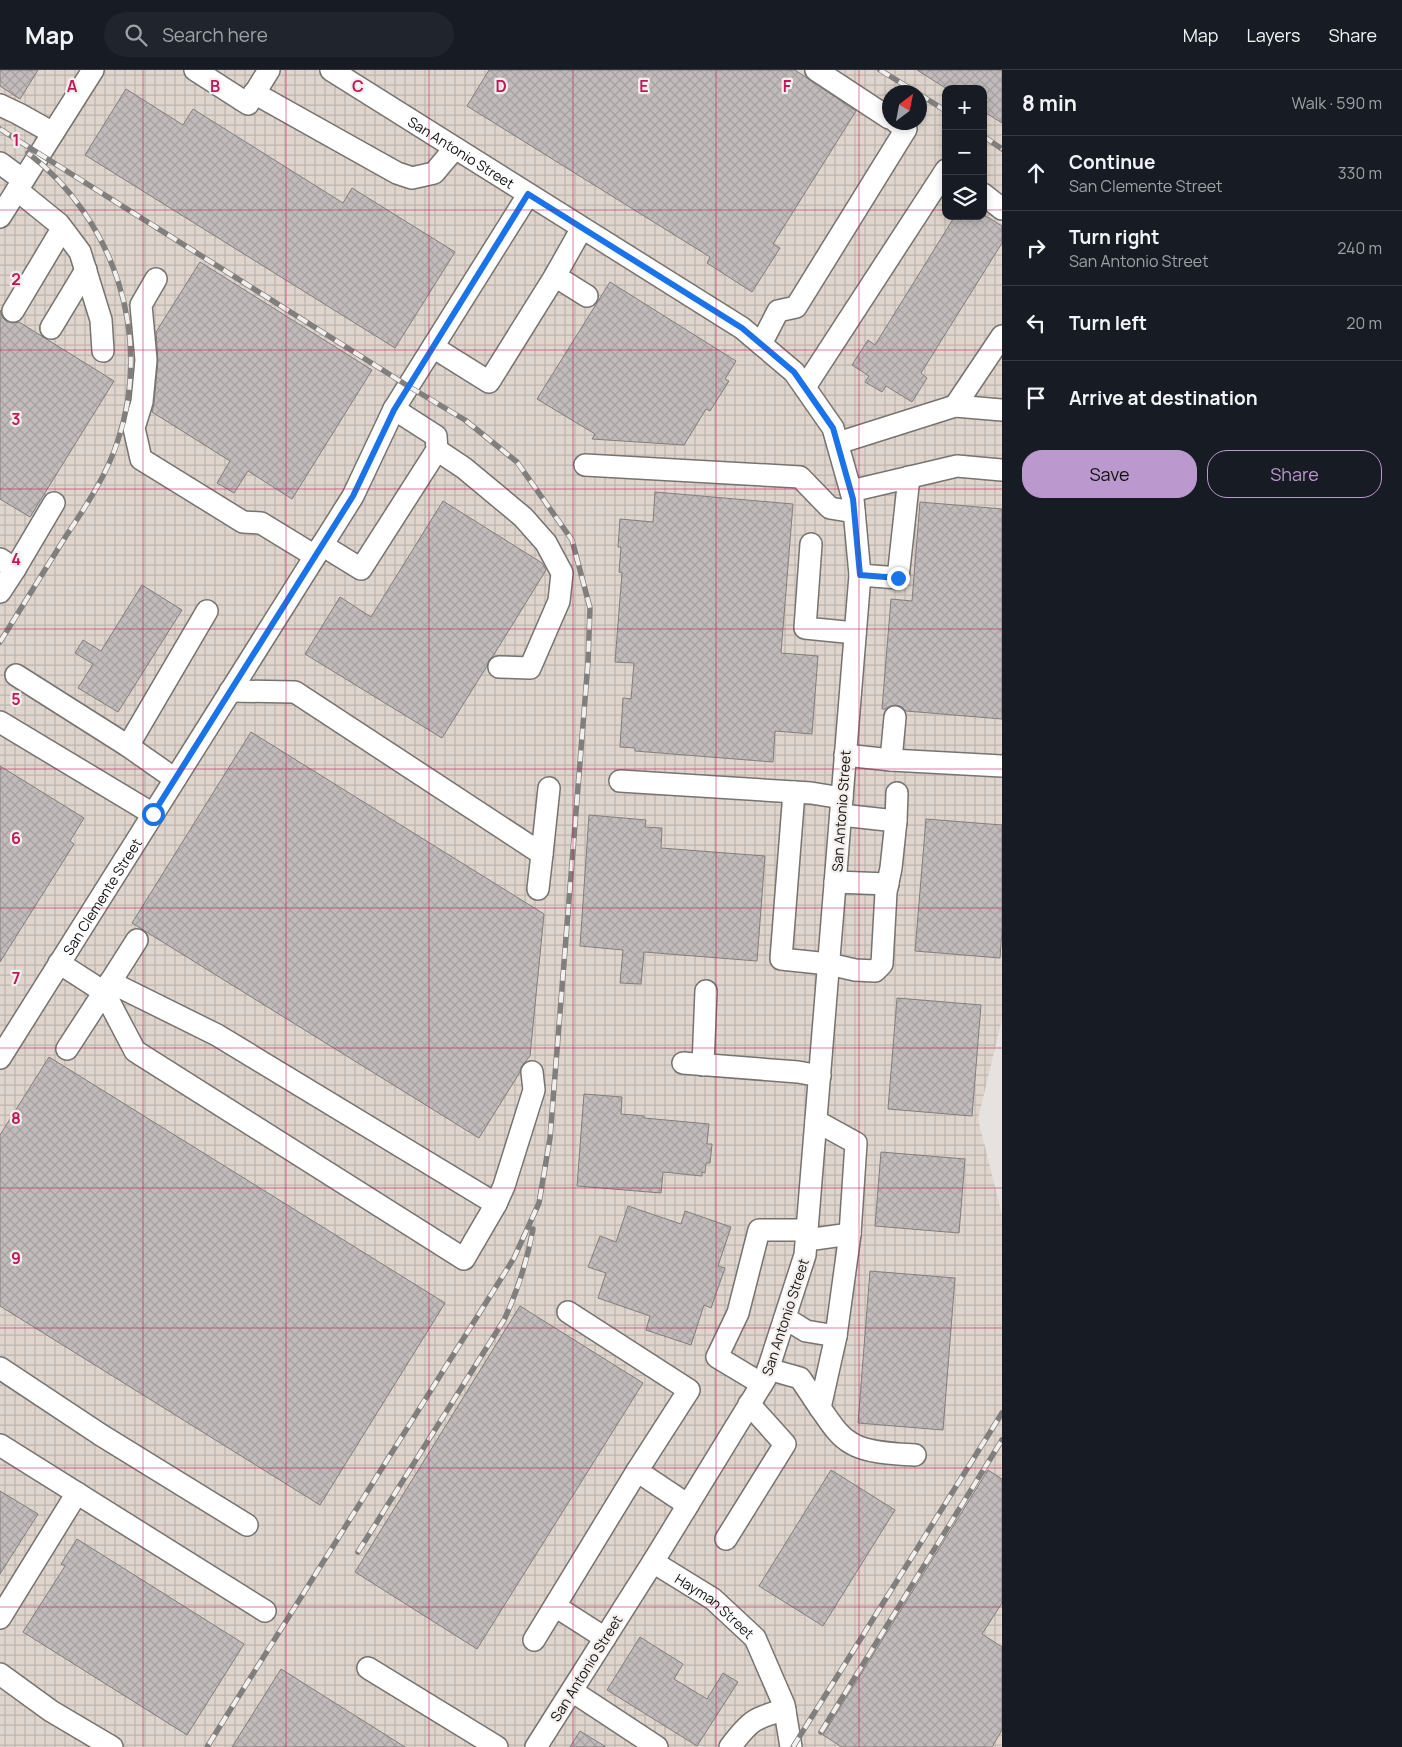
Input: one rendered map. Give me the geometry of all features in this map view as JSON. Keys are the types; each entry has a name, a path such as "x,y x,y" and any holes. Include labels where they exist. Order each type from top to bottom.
{"street":[{"path":"0,217 93,70"},
{"path":"195,70 248,104 269,70"},
{"name":"San Antonio Street","path":"331,70 742,328 761,344 794,372 833,428 851,491 854,512 860,575 805,1255 765,1377 653,1562 536,1747"},
{"path":"816,70 882,113"},
{"path":"254,93 397,173 412,178 434,173 455,148"},
{"path":"0,105 53,133"},
{"path":"761,344 778,310 796,307 905,130"},
{"path":"0,163 59,224 80,252 101,320 103,351"},
{"path":"804,387 943,175"},
{"name":"San Clemente Street","path":"0,1058 6,1034 59,963 353,496 394,410 528,194"},
{"path":"987,197 1002,210"},
{"path":"433,347 489,382 555,276 582,228"},
{"path":"13,311 62,229"},
{"path":"50,328 86,270"},
{"path":"555,276 587,296"},
{"path":"156,279 141,305 146,360 142,402 134,428 141,459 243,522 261,523 318,551 361,569 437,450 436,436 394,410"},
{"path":"955,406 1002,336"},
{"path":"838,443 955,406 1002,410"},
{"path":"437,450 464,468 523,517 546,543 562,573 559,601 530,668 499,667"},
{"path":"585,465 800,477 830,508 854,512"},
{"path":"851,491 957,466 1002,470"},
{"path":"860,575 898,578 909,477"},
{"path":"0,592 8,564 54,503"},
{"path":"811,544 805,628 855,633"},
{"path":"128,746 208,611"},
{"path":"16,675 128,746 175,779"},
{"path":"230,690 295,692 542,854"},
{"path":"891,760 894,717"},
{"path":"0,722 153,814"},
{"path":"845,755 891,760 1002,766"},
{"path":"620,780 794,792 896,821"},
{"path":"538,888 549,788"},
{"path":"794,792 781,959 829,964 875,972 882,964 888,884 896,821 896,793"},
{"path":"835,882 888,884"},
{"path":"67,1048 137,940"},
{"path":"59,963 107,987 217,1035 496,1204"},
{"path":"107,987 135,1051 464,1259 496,1204 504,1186 534,1090 532,1072"},
{"path":"706,991 693,1064 798,1072 820,1076"},
{"path":"816,1121 856,1142 850,1234 836,1336 820,1408"},
{"path":"850,1234 807,1235 759,1230 738,1313 717,1357 765,1377 800,1378 836,1430 851,1444 884,1454 915,1455"},
{"path":"534,1640 637,1471 689,1390 568,1312"},
{"path":"785,1318 806,1331 836,1336"},
{"path":"0,1368 101,1435 247,1525"},
{"path":"726,1539 785,1444 750,1404"},
{"path":"0,1445 265,1611"},
{"path":"637,1471 688,1505"},
{"path":"0,1618 77,1493"},
{"name":"Hayman Street","path":"653,1562 713,1599 755,1638 785,1710 791,1747"},
{"path":"555,1606 605,1638"},
{"path":"368,1668 497,1747"},
{"path":"0,1674 51,1711 112,1747"},
{"path":"572,1691 657,1747"},
{"path":"730,1747 744,1728 763,1715 785,1710"}],"shaded area":[{"path":"0,70 1002,70 1002,1019 978,1119 1002,1215 1002,1747 0,1747"}],"building":[{"path":"0,70 38,70 20,99 0,86"},
{"path":"489,70 795,70 856,111 773,244 780,248 752,292 707,263 710,257 467,106"},
{"path":"917,70 1002,70 1002,123 987,114 987,85 942,86"},
{"path":"126,89 183,125 193,109 343,203 352,188 455,252 395,348 85,155"},
{"path":"987,217 1002,226 1002,243 921,373 927,378 912,402 886,386 882,392 865,382 869,376 852,365 868,340 875,345 953,220 987,220"},
{"path":"200,262 372,370 292,499 248,471 234,493 217,483 230,461 152,412 158,361 156,332"},
{"path":"610,282 736,361 725,379 729,381 710,411 706,409 684,445 592,439 595,434 537,399"},
{"path":"0,310 2,317 6,321 12,323 19,322 114,381 30,517 0,499"},
{"path":"655,492 793,504 781,653 818,656 812,734 775,731 773,762 635,751 635,748 620,747 623,698 631,699 634,663 615,662 622,573 619,572 621,547 618,547 620,519 653,522"},
{"path":"443,501 542,563 546,570 442,738 305,654 340,597 371,617"},
{"path":"920,502 1002,509 1002,719 906,711 896,705 882,709 891,599 912,601"},
{"path":"142,585 182,610 118,712 78,688 93,664 75,653 83,640 101,651"},
{"path":"251,732 544,914 530,1056 521,1067 520,1072 479,1138 132,923"},
{"path":"0,766 84,818 70,841 74,844 0,962"},
{"path":"589,815 646,820 645,827 662,828 661,848 765,856 757,961 644,952 641,984 620,983 623,950 580,946"},
{"path":"926,819 1002,825 1002,931 1000,958 915,951"},
{"path":"897,998 981,1005 972,1116 888,1109"},
{"path":"49,1057 445,1303 320,1505 0,1306 0,1135"},
{"path":"584,1094 622,1097 621,1114 709,1124 707,1144 712,1144 710,1163 706,1163 705,1173 702,1172 702,1176 663,1172 661,1193 577,1186"},
{"path":"881,1152 965,1159 959,1233 875,1226"},
{"path":"628,1206 681,1224 685,1211 731,1227 718,1266 725,1268 711,1308 704,1305 691,1345 646,1330 650,1316 598,1298 606,1273 588,1267 600,1236 616,1242"},
{"path":"870,1271 955,1278 943,1430 858,1423"},
{"path":"520,1306 643,1383 477,1649 355,1572"},
{"path":"831,1470 895,1510 823,1626 759,1586"},
{"path":"988,1470 1002,1479 1002,1603 982,1634 1002,1647 1002,1730 992,1747 842,1747 823,1735"},
{"path":"0,1491 38,1514 0,1574"},
{"path":"77,1539 244,1644 187,1735 23,1632 65,1566 61,1564"},
{"path":"640,1637 683,1664 674,1679 707,1699 723,1673 738,1682 697,1746 607,1690"},
{"path":"281,1669 405,1747 232,1747"},
{"path":"580,1731 606,1747 570,1747"}],"railway":[{"path":"880,70 905,85"},
{"path":"927,99 942,108"},
{"path":"0,129 465,420 517,462 572,540 590,608 588,662 550,1138 539,1203 514,1258 207,1747"},
{"path":"987,139 1002,149"},
{"path":"0,642 88,502 108,466 118,440 128,401 131,361 128,321 118,282 103,245 83,211 58,180 28,153"},
{"path":"358,1552 504,1320 522,1275 533,1229"},
{"path":"793,1747 1002,1413"},
{"path":"821,1732 1002,1440"}],"route":[{"path":"153,814 353,496 394,410 528,194 742,328 794,372 833,428 853,499 860,575 898,578"}]}
